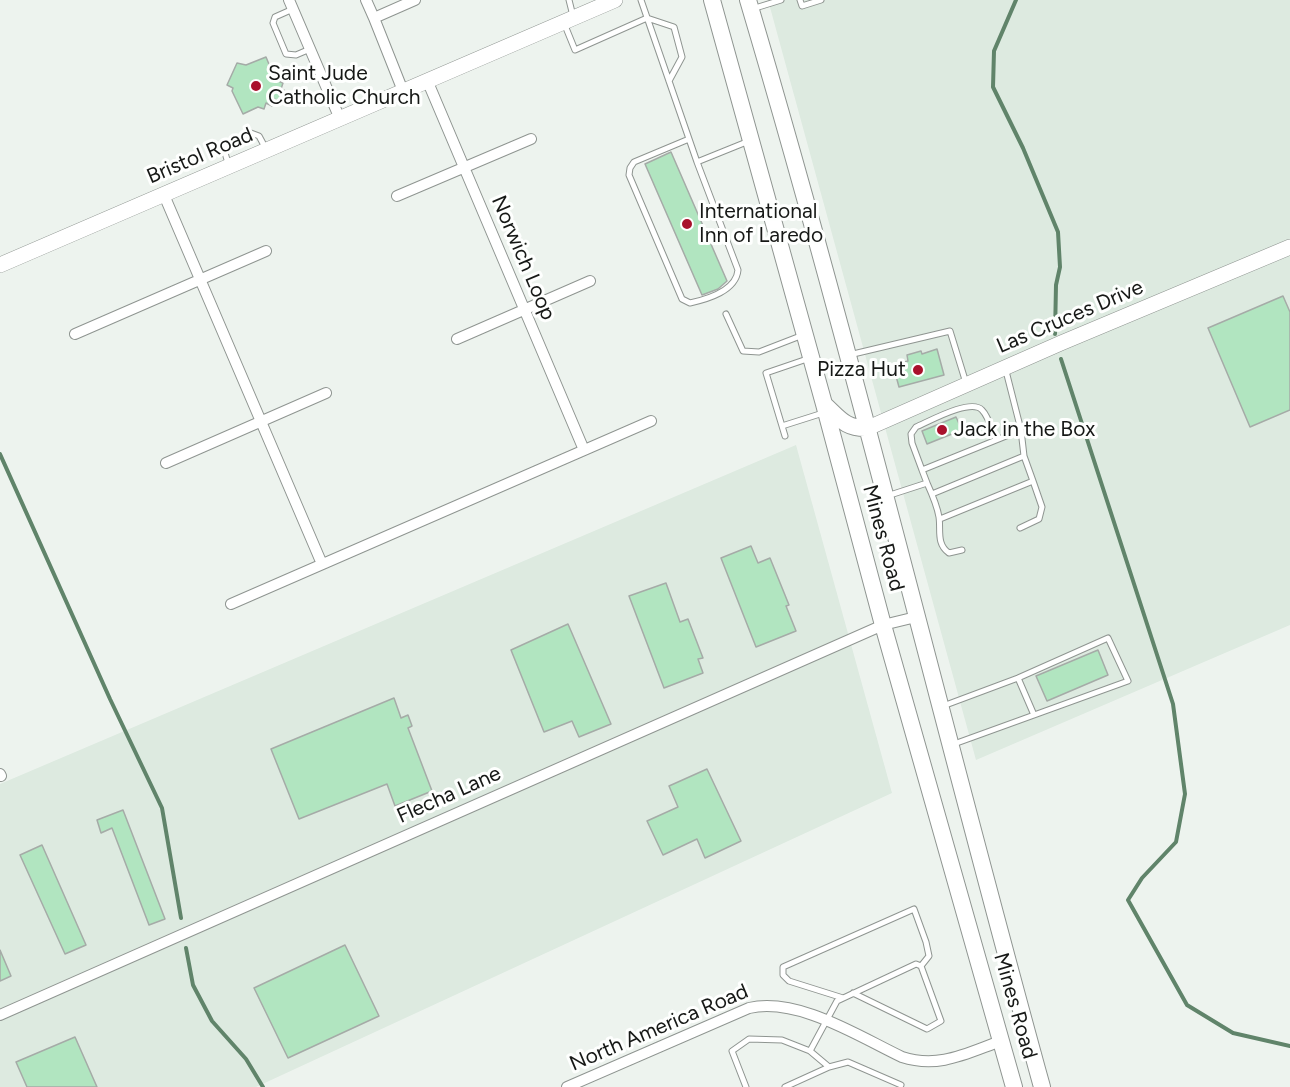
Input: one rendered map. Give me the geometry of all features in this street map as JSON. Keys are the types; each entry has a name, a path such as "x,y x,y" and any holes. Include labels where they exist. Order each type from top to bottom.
{"main road":[{"name":"Mines Road","path":"712,0 883,625 1014,1087"},
{"name":"Mines Road","path":"749,4 868,428 939,707 1042,1087"},
{"path":"825,408 842,422 855,428 868,428"}],"street":[{"path":"366,0 403,91"},
{"path":"374,18 416,0"},
{"name":"Bristol Road","path":"0,265 615,0"},
{"path":"291,4 340,119"},
{"name":"Norwich Loop","path":"427,80 584,450"},
{"path":"397,196 531,139"},
{"path":"164,195 322,564"},
{"name":"Las Cruces Drive","path":"868,428 1290,247"},
{"path":"75,334 266,252"},
{"path":"457,339 590,281"},
{"path":"166,463 326,393"},
{"path":"231,604 651,422"},
{"name":"Flecha Lane","path":"0,1015 883,625 916,617"},
{"name":"North America Road","path":"567,1087 749,1008 765,1005 802,1011 902,1057 918,1062 938,1062 1002,1041"}],"lane":[{"path":"569,0 569,20 575,50 647,18 674,27 682,57 669,81"},
{"path":"641,0 697,162 738,270 733,286 703,300 690,303 682,299 629,175 634,162 689,139"},
{"path":"749,4 781,0"},
{"path":"800,0 802,6 821,0"},
{"path":"291,4 275,17 273,23 286,54 296,55 310,49"},
{"path":"230,166 223,149 225,143 256,133 267,151"},
{"path":"697,162 751,141"},
{"path":"726,314 743,351 759,352 805,334"},
{"path":"848,356 950,331 967,385"},
{"path":"785,436 766,373 811,357"},
{"path":"1005,368 1021,430 1024,456 1042,507 1039,519 1020,528"},
{"path":"962,550 949,553 943,549 938,530 939,519 912,443 911,434 916,427 967,405 977,406 984,411 996,440"},
{"path":"782,426 825,408"},
{"path":"922,470 1021,430"},
{"path":"932,494 1024,456"},
{"path":"939,519 1033,481"},
{"path":"886,496 927,483"},
{"path":"939,707 1018,678 1108,638 1128,681 950,745"},
{"path":"1018,678 1034,715"},
{"path":"843,998 789,981 783,975 783,967 914,909 929,956 921,966"},
{"path":"810,1051 837,1001 916,964 921,966"},
{"path":"853,993 927,1029 941,1021 921,966"},
{"path":"746,1087 732,1051 749,1039 782,1040 810,1051 829,1067"},
{"path":"785,1087 829,1067 848,1062 901,1085"}],"shaded area":[{"path":"768,0 1290,0 1290,625 976,760"},
{"path":"796,445 892,793 256,1087 0,1087 0,784"}],"building":[{"name":"Saint Jude Catholic Church","path":"266,57 271,69 278,74 276,80 283,83 281,89 284,90 279,101 274,99 272,106 266,103 264,109 258,107 243,114 232,91 233,88 227,85 237,63 246,65"},
{"name":"International Inn of Laredo","path":"671,152 727,281 718,289 702,295 645,164"},
{"path":"1283,296 1290,312 1290,410 1250,427 1208,328"},
{"name":"Pizza Hut","path":"937,349 944,375 899,387 893,365 908,361 907,355 921,351 922,354"},
{"name":"Jack in the Box","path":"956,417 962,430 927,444 922,431"},
{"path":"751,546 758,563 770,558 789,605 786,606 796,631 756,647 721,558"},
{"path":"666,583 680,622 688,619 703,658 698,659 703,673 664,688 629,596"},
{"path":"568,624 611,724 579,737 572,721 544,732 511,650"},
{"path":"1098,650 1108,675 1047,701 1036,676"},
{"path":"394,698 401,718 408,715 412,726 408,728 432,791 395,806 387,784 299,819 271,749"},
{"path":"707,769 741,841 705,858 697,839 663,855 647,821 678,807 669,786"},
{"path":"123,810 165,919 149,925 112,828 101,833 97,820"},
{"path":"42,845 86,945 65,954 20,855"},
{"path":"345,945 379,1016 288,1058 254,988"},
{"path":"0,950 11,976 0,981"},
{"path":"75,1037 97,1087 27,1087 16,1062"}],"waterway":[{"path":"1016,0 994,51 993,87 1023,148 1058,232 1060,267 1056,285 1055,334"},
{"path":"1061,359 1173,704 1185,794 1176,842 1142,878 1128,900 1187,1005 1233,1033 1290,1046"},
{"path":"0,454 110,699 162,808 181,918"},
{"path":"186,948 193,985 212,1021 246,1059 263,1087"}],"place":[{"name":"Saint Jude Catholic Church","path":"256,86"},
{"name":"International Inn of Laredo","path":"687,224"},
{"name":"Pizza Hut","path":"918,370"},
{"name":"Jack in the Box","path":"942,430"}]}
